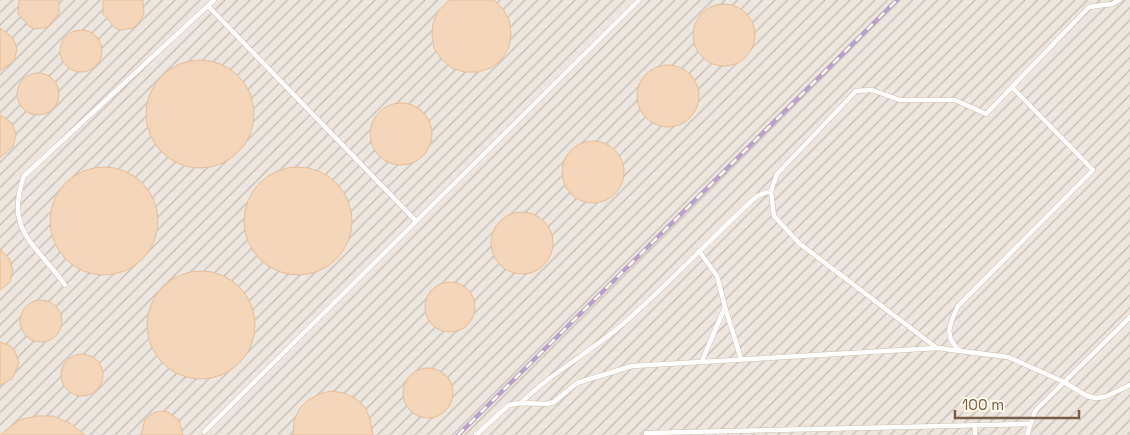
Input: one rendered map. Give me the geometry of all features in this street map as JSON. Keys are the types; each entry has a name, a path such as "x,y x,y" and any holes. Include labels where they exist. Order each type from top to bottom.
{"lane":[{"path":"65,285 20,229 18,194 24,176 214,0"},
{"path":"204,432 639,0"},
{"path":"937,348 800,244 774,216 770,191 777,174 856,91 872,90 900,100 955,100 986,114 1089,7 1112,4 1119,0"},
{"path":"208,6 416,221"},
{"path":"960,351 951,343 948,328 958,306 1092,170 1012,87"},
{"path":"521,403 542,382 619,328 757,196 770,191"},
{"path":"699,251 717,276 742,359"},
{"path":"702,361 725,307"},
{"path":"1027,435 1035,411 1130,317"},
{"path":"476,435 502,409 521,403 546,404 554,402 577,383 632,366 937,348 1008,358 1064,382 1087,396 1096,398 1105,397 1130,385"},
{"path":"646,435 646,432 1030,424"},
{"path":"975,426 975,435"}],"shaded area":[{"path":"0,0 1130,0 1130,435 0,435"}],"building":[{"path":"19,0 59,0 59,13 48,27 36,29 30,27 18,14"},
{"path":"103,0 143,0 144,14 133,28 121,30 115,28 103,14"},
{"path":"449,0 494,0 503,9 509,20 511,34 509,47 502,59 491,68 478,72 465,72 452,68 442,60 434,48 433,23 438,11"},
{"path":"718,4 730,4 746,13 753,23 755,35 753,47 746,57 730,66 718,66 707,61 698,52 693,41 693,29 698,18 707,9"},
{"path":"0,28 13,38 17,49 14,61 0,71"},
{"path":"85,30 93,33 99,39 102,51 99,63 93,69 77,72 69,69 63,63 60,47 63,39 69,33"},
{"path":"200,60 221,64 239,75 250,93 254,114 250,135 239,153 221,164 200,168 179,164 161,153 150,135 146,114 150,93 161,75 179,64"},
{"path":"662,65 674,65 690,74 697,84 699,96 697,108 690,118 674,127 662,127 651,122 642,113 637,102 637,90 642,79 651,70"},
{"path":"42,73 50,76 56,82 59,94 56,106 50,112 34,115 26,112 20,106 17,90 20,82 26,76"},
{"path":"395,103 407,103 423,112 430,122 432,134 430,146 423,156 407,165 395,165 384,160 375,151 370,140 370,128 375,117 384,108"},
{"path":"0,115 12,123 16,135 13,147 0,158"},
{"path":"587,141 599,141 615,150 622,160 624,172 622,184 615,194 599,203 587,203 576,198 567,189 562,178 562,166 567,155 576,146"},
{"path":"104,167 125,171 143,182 154,200 158,221 154,242 143,260 125,271 104,275 83,271 65,260 54,242 50,221 54,200 65,182 83,171"},
{"path":"298,167 319,171 337,182 348,200 352,221 348,242 337,260 319,271 298,275 277,271 259,260 248,242 244,221 248,200 259,182 277,171"},
{"path":"516,212 528,212 544,221 551,231 553,243 551,255 544,265 528,274 516,274 505,269 496,260 491,249 491,237 496,226 505,217"},
{"path":"0,249 9,258 13,270 10,282 0,290"},
{"path":"201,271 222,275 240,286 251,304 255,325 251,346 240,364 222,375 201,379 180,375 162,364 151,346 147,325 151,304 162,286 180,275"},
{"path":"450,282 460,284 468,289 473,297 475,307 473,317 468,325 460,330 450,332 440,330 432,325 427,317 425,307 427,297 432,289 440,284"},
{"path":"45,300 53,303 59,309 62,321 59,333 53,339 37,342 29,339 23,333 20,317 23,309 29,303"},
{"path":"0,342 11,346 19,363 12,379 0,385"},
{"path":"86,354 94,357 100,363 103,375 100,387 94,393 78,396 70,393 64,387 61,371 64,363 70,357"},
{"path":"428,368 438,370 446,375 451,383 453,393 451,403 446,411 438,416 428,418 418,416 410,411 405,403 403,393 405,383 410,375 418,370"},
{"path":"331,391 344,393 355,398 365,407 370,419 373,435 293,435 294,421 299,409 308,400 319,394"},
{"path":"155,412 168,412 179,420 183,435 141,435 145,419"},
{"path":"36,416 53,416 70,423 85,435 0,435 19,420"}],"railway":[{"path":"458,435 897,0"}]}
